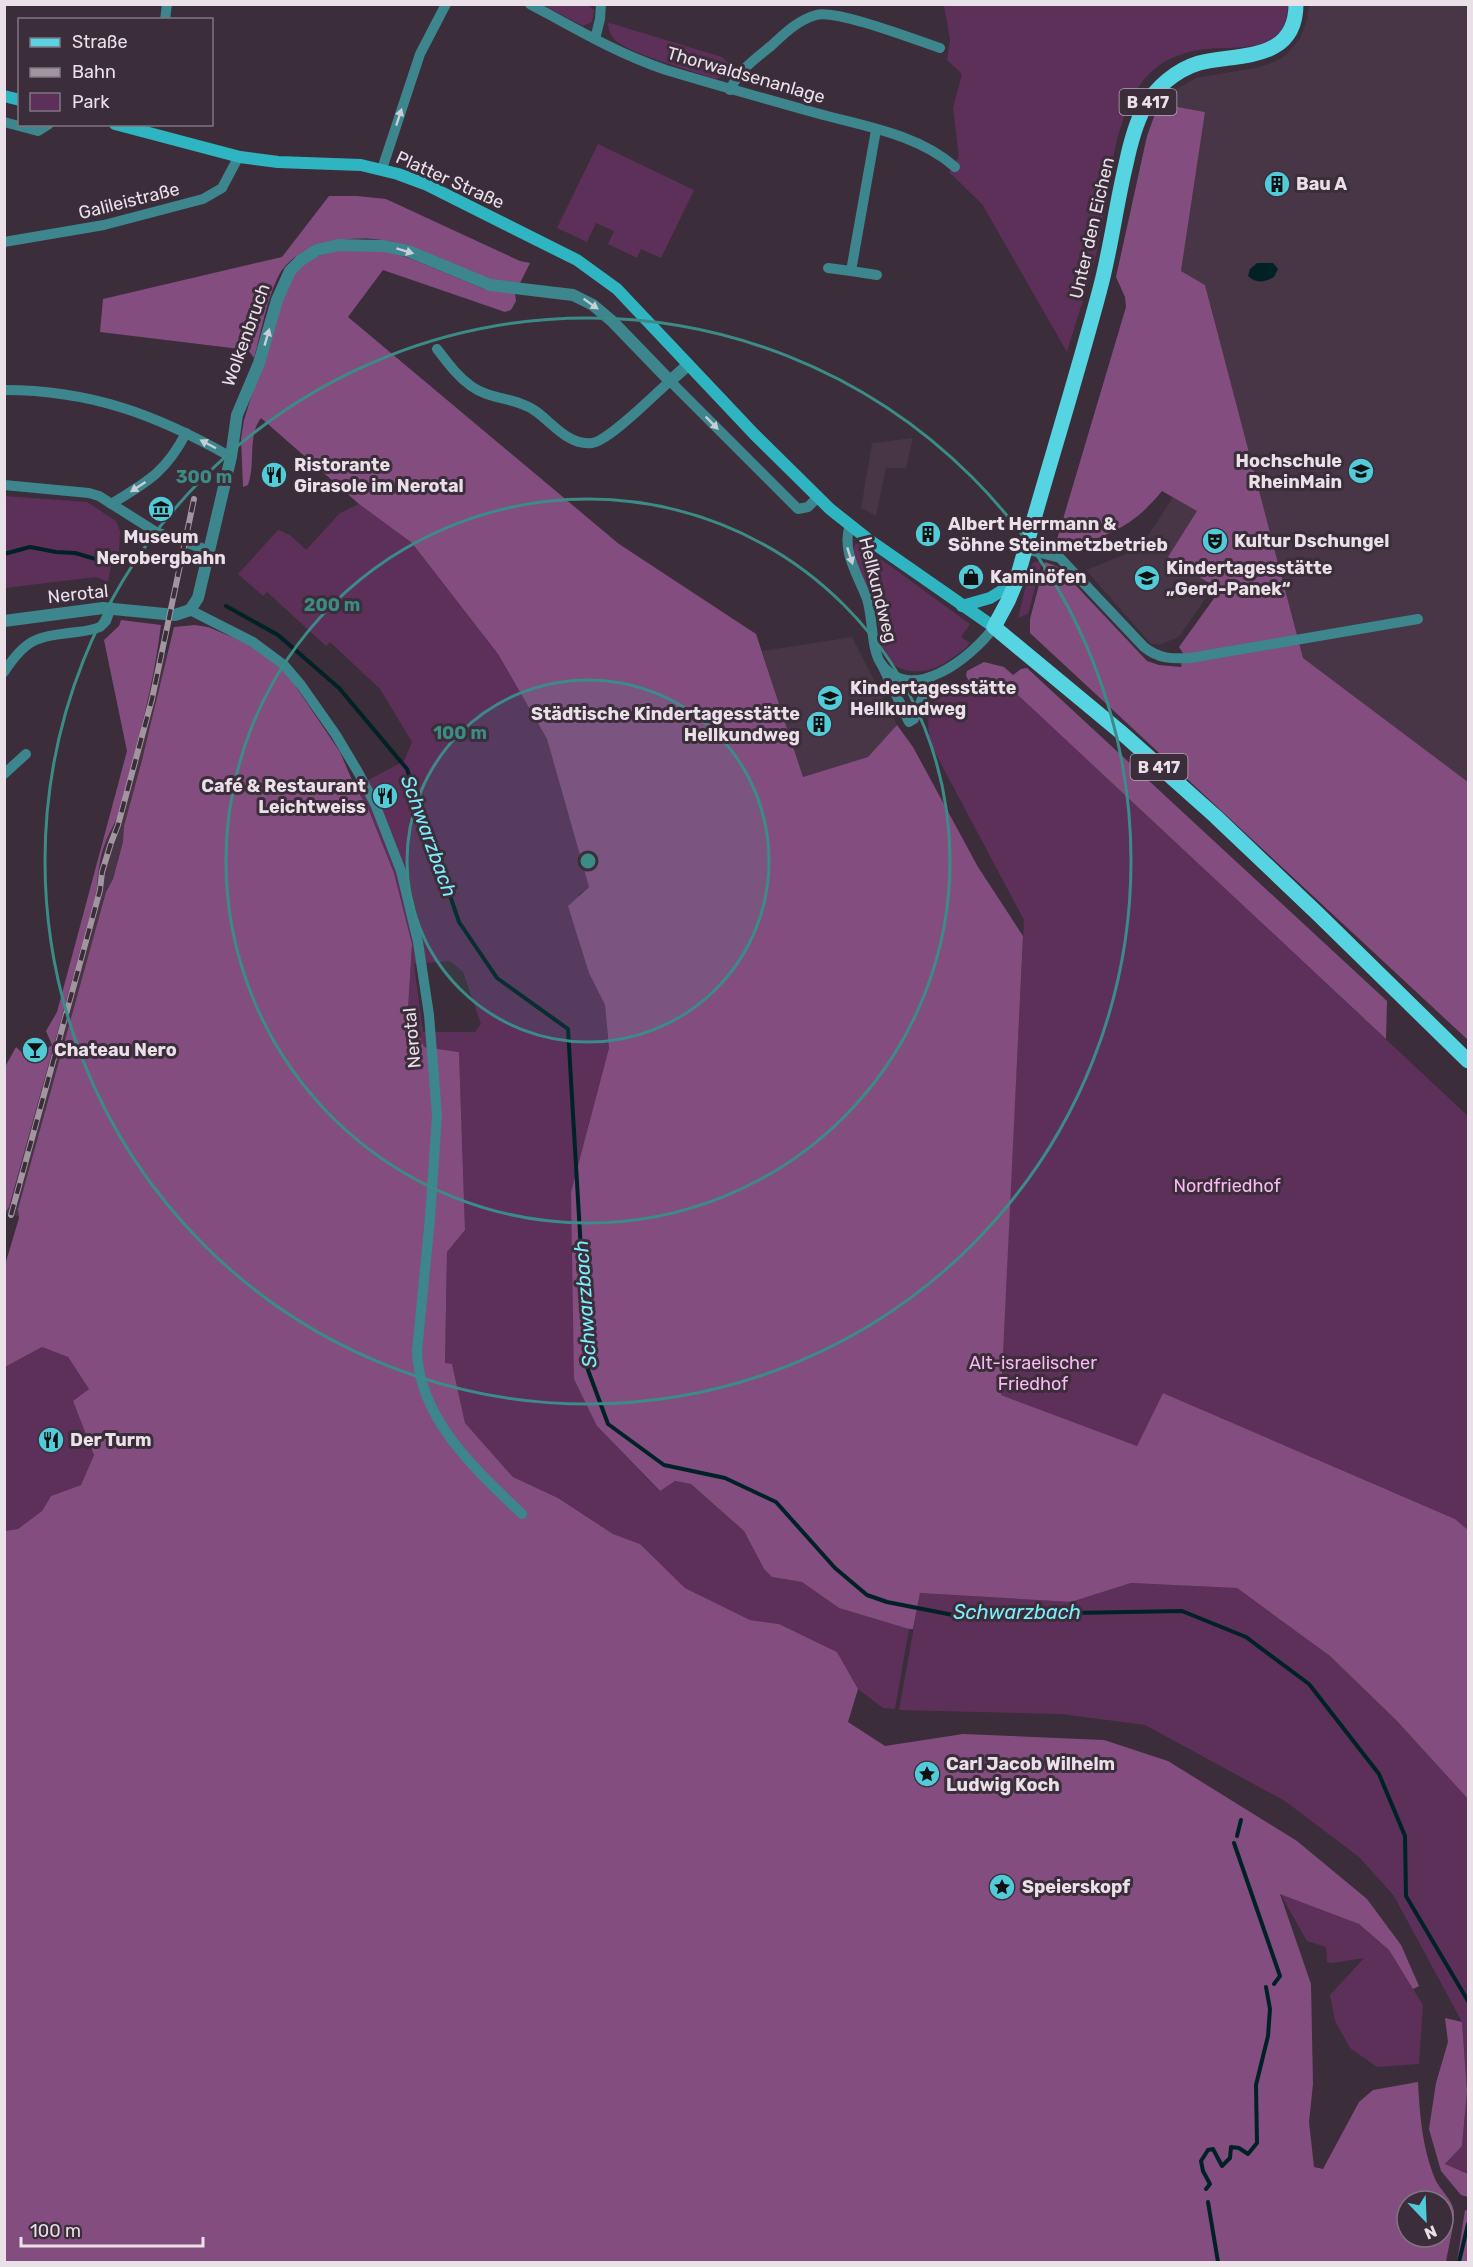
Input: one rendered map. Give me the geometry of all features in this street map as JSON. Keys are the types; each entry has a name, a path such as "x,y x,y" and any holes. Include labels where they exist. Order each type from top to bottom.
{"main road":[{"name":"Unter den Eichen","path":"994,627 1016,582 1100,287 1131,142 1144,108 1160,87 1183,69 1200,63 1257,55 1272,49 1289,32 1295,17 1296,4"},
{"name":"Platter Straße","path":"143,128 239,156 267,161 349,164 382,169 425,184 589,267 617,289 754,434 818,497 850,525 994,627"},
{"path":"962,606 990,598 1016,582"},
{"name":"B 417","path":"994,627 1123,734 1215,816 1468,1061"}],"street":[{"path":"382,169 416,66 426,41 446,4"},
{"name":"Thorwaldsenanlage","path":"530,4 595,39 648,63 730,90 876,130 924,146 945,158 955,167"},
{"path":"595,39 601,4"},
{"path":"730,90 737,77 750,63 793,27 817,14 838,16 940,48"},
{"path":"19,126 38,131 46,126"},
{"path":"851,271 876,130"},
{"name":"Galileistraße","path":"4,242 104,225 203,199 222,188 239,156"},
{"name":"Wolkenbruch","path":"210,551 231,457 237,414 259,363 277,300 290,271 301,260 317,250 350,245 399,249 490,285 559,292 583,299 613,322 670,381"},
{"path":"828,268 877,275"},
{"path":"437,349 460,376 476,389 532,408 570,439 585,443 593,443 607,436 688,365"},
{"path":"670,381 798,509 808,507 818,497"},
{"path":"4,390 61,393 95,399 155,418 231,457"},
{"path":"111,504 159,473 176,452 186,433"},
{"path":"4,485 76,490 99,496 156,532 210,551 198,598 190,610"},
{"name":"Hellkundweg","path":"850,525 847,548 867,601 876,653 887,670 904,678 930,678 914,719 909,722 892,691 881,662"},
{"path":"1025,549 1060,558 1144,647 1152,654 1163,658 1190,658 1418,618"},
{"path":"4,672 17,653 29,643 46,636 98,628 106,621 111,608"},
{"name":"Nerotal","path":"4,621 111,608 169,615 180,615 190,610 253,642 271,654 297,680 358,772 375,804 401,871 418,942 429,1015 437,1115 417,1367 428,1402 439,1421 464,1453 522,1514"},
{"path":"930,678 943,672 970,653 984,641 994,627"},
{"path":"4,774 26,754"}],"shaded area":[{"name":"Hochschule RheinMain","path":"1309,5 1468,5 1468,782 1303,658 1205,285 1181,271 1205,112 1161,104 1178,88 1196,78 1260,67 1287,54 1300,38 1307,20"},
{"path":"1161,104 1205,112 1181,271 1205,285 1303,658 1468,782 1468,1040 1030,633 1030,619 1045,562 1056,566 1065,574 1147,661 1159,665 1181,667 1183,653 1179,647 1220,590 1168,557 1197,511 1162,491 1140,514 1118,529 1065,550 1056,549 1055,546 1126,307 1125,297 1116,277 1147,136"},
{"path":"329,196 386,199 520,261 530,263 519,285 474,276 412,248 387,241 351,239 332,241 299,254 286,265 277,279 270,298 254,358 248,350 100,332 103,299 282,257"},
{"path":"342,249 386,250 484,289 515,293 516,301 511,310 505,312 383,270 348,317 619,544 756,634 803,777 868,757 897,725 913,747 978,867 1023,936 1001,1395 1137,1446 1163,1393 1455,1519 1468,1530 1468,1799 1397,1721 1330,1656 1237,1588 1131,1583 1071,1602 920,1593 913,1629 909,1629 839,1608 802,1582 772,1577 764,1569 744,1531 691,1484 675,1481 660,1491 597,1426 574,1379 571,1192 609,1048 605,1005 589,973 568,906 589,887 547,739 498,654 412,543 359,504 261,418 254,433 248,485 243,487 241,438 244,420 283,294 293,273 308,259"},
{"path":"1257,263 1273,263 1278,269 1274,277 1261,281 1248,276 1250,269"},
{"path":"913,438 906,468 886,468 876,516 861,508 872,443"},
{"name":"Kindertagesstätte „Gerd-Panek“","path":"1173,497 1198,511 1168,557 1214,586 1179,637 1159,645 1150,643 1086,570 1140,548"},
{"path":"121,620 161,625 153,673 118,815 103,849 97,890 9,1207 5,1213 5,1067 16,1047 31,1061 52,1045 46,1031 57,1012 127,751 104,640 119,626"},
{"path":"195,625 208,627 256,647 288,675 340,752 355,787 368,808 394,873 412,944 408,1009 424,1047 459,1052 465,1230 447,1252 445,1363 452,1364 465,1423 513,1477 558,1498 613,1534 640,1544 685,1588 750,1620 779,1624 837,1652 858,1689 848,1722 885,1746 963,1734 1104,1740 1168,1761 1297,1841 1367,1899 1401,1945 1419,1986 1413,1989 1389,1950 1359,1924 1280,1894 1311,1984 1313,2084 1309,2122 1314,2167 1323,2169 1359,2102 1373,2090 1418,2082 1424,2143 1435,2179 1441,2189 1395,2189 1395,2249 1448,2249 1446,2262 5,2262 5,1531 18,1529 42,1511 51,1496 81,1485 94,1455 73,1401 89,1389 68,1357 42,1347 5,1367 5,1265 19,1218 18,1209 106,892 113,879 123,842 124,826 174,627"},
{"name":"Kindertagesstätte Hellkundweg","path":"852,637 897,725 869,757 803,777 762,651"},
{"path":"158,651 167,653 124,826 123,842 113,879 106,892 18,1209 19,1217 5,1213 9,1207 97,890 97,875 108,837 115,824"},
{"path":"984,662 1004,667 1013,675 1027,668 1387,1001 1386,1039 1005,683 988,677 969,681 966,676 967,671"},
{"path":"1445,2018 1462,2022 1467,2091 1462,2146 1445,2164 1468,2174 1468,2197 1461,2195 1441,2171 1429,2129 1436,2083 1448,2042"},
{"path":"1465,2210 1468,2211 1468,2262 1457,2262"}],"green space":[{"path":"543,5 588,5 594,10 592,22 583,26"},
{"path":"944,5 1288,5 1285,22 1278,34 1268,41 1256,45 1199,50 1179,55 1155,68 1137,89 1119,132 1097,250 1067,352 982,204 949,172 959,157 953,108 962,74 947,60 950,40"},
{"path":"608,24 722,57 729,63 730,69 724,77 715,79 648,57 616,41 610,31"},
{"path":"598,144 694,190 661,258 641,249 637,258 608,244 614,231 596,223 587,242 557,228"},
{"path":"4,496 87,502 116,521 120,531 119,554 112,561 108,582 96,577 5,588"},
{"path":"359,504 412,543 498,654 547,739 589,887 578,895 589,973 605,1005 609,1048 571,1192 597,1426 659,1491 675,1481 691,1484 744,1531 764,1569 772,1577 802,1582 839,1608 909,1629 895,1709 883,1708 858,1689 837,1652 779,1624 750,1620 685,1588 640,1544 613,1534 558,1498 513,1477 465,1423 452,1365 445,1363 447,1252 465,1230 459,1052 424,1047 408,1009 412,944 394,873 368,808 355,787 404,761 412,742 380,689 330,642 326,646 267,592 263,596 238,574 278,530 290,535 306,550 340,513","holes":["450,961 463,972 481,1024 475,1032 423,1032 414,964"]},
{"path":"855,543 860,544 970,624 961,637 970,643 967,647 945,663 929,670 905,670 890,662 882,649 874,604 857,565"},
{"path":"1042,561 1028,614 1018,618 1031,565"},
{"name":"Nordfriedhof","path":"988,677 1005,683 1468,1116 1468,1530 1455,1519 1163,1393 1137,1446 1000,1395 1024,920 932,747 928,730 932,704 943,690 959,682"},
{"path":"42,1347 68,1357 89,1389 73,1401 94,1455 81,1485 51,1496 42,1511 18,1529 5,1531 5,1367"},
{"path":"1131,1583 1237,1588 1330,1656 1397,1721 1468,1799 1468,2174 1445,2164 1462,2146 1467,2091 1462,2022 1394,1896 1359,1857 1285,1801 1145,1725 1061,1714 899,1710 920,1593 1071,1602"},
{"path":"1280,1893 1359,1924 1389,1950 1423,2005 1419,2064 1377,2067 1350,2048 1335,2021 1330,1995 1364,1958 1327,1962 1326,1947 1307,1941"}],"waterway":[{"name":"Schwarzbach","path":"4,554 30,547 75,553 99,560"},
{"name":"Schwarzbach","path":"226,606 278,635 339,688 407,769 459,922 497,978 568,1029 588,1370 608,1424 664,1465 725,1478 776,1502 835,1568 867,1595 887,1602 953,1615 1182,1611 1246,1637 1309,1684 1379,1774 1405,1836 1406,1896 1468,2001"},
{"path":"1237,1836 1241,1820"},
{"path":"1234,1843 1280,1976 1274,1984"},
{"path":"1206,2189 1210,2184 1201,2161 1208,2150 1213,2149 1222,2166 1230,2158 1231,2147 1239,2148 1248,2154 1257,2143 1256,2085 1268,2036 1270,2009 1266,1987"},
{"path":"1208,2202 1218,2262"},
{"name":"Schwarzbach","path":"1459,2262 1468,2224"}],"railway":[{"path":"11,1215 100,890 102,872 118,825 152,699 194,499"}],"place":[{"name":"Bau A","path":"1277,184"},
{"name":"Hochschule RheinMain","path":"1361,471"},
{"name":"Ristorante Girasole im Nerotal","path":"274,475"},
{"name":"Museum Nerobergbahn","path":"161,509"},
{"name":"Albert Herrmann & Söhne Steinmetzbetrieb","path":"928,534"},
{"name":"Kultur Dschungel","path":"1215,541"},
{"name":"Kaminöfen","path":"971,577"},
{"name":"Kindertagesstätte „Gerd-Panek“","path":"1147,578"},
{"name":"Kindertagesstätte Hellkundweg","path":"830,698"},
{"name":"Städtische Kindertagesstätte Hellkundweg","path":"819,724"},
{"name":"Café & Restaurant Leichtweiss","path":"385,796"},
{"name":"Chateau Nero","path":"35,1050"},
{"name":"Der Turm","path":"51,1440"},
{"name":"Carl Jacob Wilhelm Ludwig Koch","path":"927,1774"},
{"name":"Speierskopf","path":"1002,1887"}],"park label":[{"name":"Alt-israelischer Friedhof","path":"1033,1373"}]}
